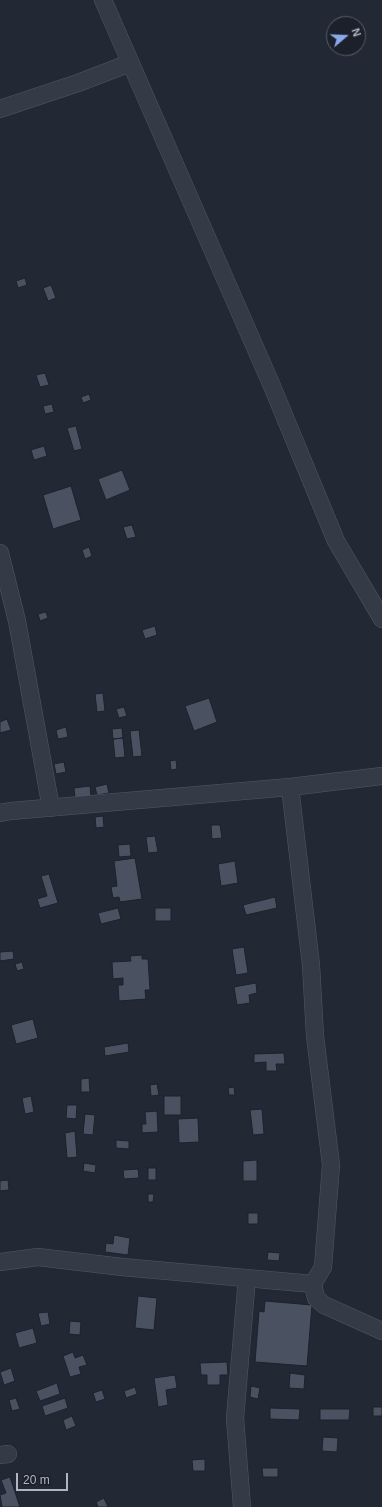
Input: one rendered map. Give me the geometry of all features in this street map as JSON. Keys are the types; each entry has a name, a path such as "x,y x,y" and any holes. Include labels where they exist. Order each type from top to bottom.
{"street":[{"path":"103,0 269,379 336,541 382,619"},
{"path":"0,110 130,63"},
{"path":"0,553 17,621 51,808"},
{"path":"0,813 290,788 382,776"},
{"path":"290,788 311,964 315,1036 332,1165 323,1267 313,1284 316,1298 324,1306 382,1331"},
{"path":"0,1262 38,1257 122,1267 313,1284"},
{"path":"242,1507 235,1418 246,1278"}],"building":[{"path":"25,278 27,285 18,288 16,281"},
{"path":"51,285 56,298 48,301 43,288"},
{"path":"45,373 49,385 40,387 36,375"},
{"path":"89,394 91,400 83,403 81,397"},
{"path":"52,404 54,412 45,414 43,406"},
{"path":"76,426 82,449 74,451 67,428"},
{"path":"44,446 47,456 34,460 31,450"},
{"path":"122,470 130,490 106,500 98,479"},
{"path":"71,486 81,520 53,529 43,495"},
{"path":"132,525 136,537 127,539 123,527"},
{"path":"89,547 92,556 85,559 82,550"},
{"path":"46,612 48,618 40,621 38,614"},
{"path":"155,626 157,635 145,639 142,630"},
{"path":"103,693 105,711 97,712 95,694"},
{"path":"209,698 217,722 194,731 185,706"},
{"path":"124,707 127,716 119,718 116,709"},
{"path":"7,719 11,730 0,733 0,722"},
{"path":"66,727 68,737 58,739 56,730"},
{"path":"122,728 123,738 113,739 112,729"},
{"path":"139,730 142,756 133,757 130,731"},
{"path":"123,738 125,757 115,758 113,739"},
{"path":"176,760 177,769 171,770 170,761"},
{"path":"64,762 66,772 56,774 54,764"},
{"path":"107,784 109,793 97,795 95,787"},
{"path":"90,786 91,796 75,798 74,788"},
{"path":"103,816 104,827 96,828 95,817"},
{"path":"211,825 220,825 222,838 212,839"},
{"path":"155,836 158,852 148,853 146,837"},
{"path":"130,844 131,856 119,857 118,845"},
{"path":"135,858 142,899 120,902 119,897 113,898 111,887 117,886 114,861"},
{"path":"235,861 238,883 221,886 218,864"},
{"path":"49,874 58,903 40,908 37,899 47,896 41,876"},
{"path":"275,897 277,908 246,915 243,905"},
{"path":"118,908 121,919 101,924 98,913"},
{"path":"155,908 171,908 171,921 155,921"},
{"path":"244,947 248,973 236,975 232,949"},
{"path":"13,951 14,959 0,961 0,952"},
{"path":"142,955 142,959 148,959 150,990 145,990 146,999 119,1001 118,985 123,985 123,978 113,979 112,962 131,961 130,956"},
{"path":"22,962 24,969 17,971 15,964"},
{"path":"256,983 257,993 249,995 250,1003 237,1005 234,987"},
{"path":"33,1019 38,1038 16,1044 11,1025"},
{"path":"128,1043 129,1052 105,1056 104,1047"},
{"path":"284,1053 285,1064 276,1064 277,1071 266,1071 266,1062 254,1063 254,1054"},
{"path":"89,1078 90,1092 81,1092 81,1079"},
{"path":"157,1084 159,1095 151,1096 150,1085"},
{"path":"234,1087 235,1095 229,1095 228,1088"},
{"path":"31,1096 34,1112 25,1114 22,1098"},
{"path":"164,1096 181,1096 181,1115 164,1115"},
{"path":"67,1105 77,1105 76,1119 66,1118"},
{"path":"262,1109 264,1134 253,1135 250,1110"},
{"path":"157,1111 158,1132 142,1133 142,1124 146,1124 145,1112"},
{"path":"85,1114 95,1115 93,1135 83,1134"},
{"path":"198,1118 199,1142 179,1143 178,1119"},
{"path":"75,1131 77,1157 67,1158 65,1133"},
{"path":"116,1140 129,1141 129,1149 116,1148"},
{"path":"257,1160 257,1181 243,1181 243,1161"},
{"path":"84,1163 96,1165 95,1173 83,1171"},
{"path":"148,1168 156,1168 156,1180 148,1180"},
{"path":"138,1169 139,1178 124,1179 123,1170"},
{"path":"8,1180 9,1190 0,1191 0,1181"},
{"path":"148,1194 154,1194 153,1202 148,1202"},
{"path":"248,1213 258,1213 258,1224 248,1224"},
{"path":"114,1235 130,1238 128,1255 105,1252 106,1243 113,1244"},
{"path":"268,1252 280,1253 279,1261 267,1260"},
{"path":"138,1296 157,1298 154,1330 135,1328"},
{"path":"265,1301 312,1305 307,1366 255,1362 259,1311 264,1312"},
{"path":"48,1312 50,1324 41,1326 38,1313"},
{"path":"70,1321 81,1322 80,1335 69,1334"},
{"path":"33,1328 37,1343 19,1348 15,1333"},
{"path":"73,1352 75,1358 83,1355 87,1365 79,1367 81,1374 70,1377 63,1356"},
{"path":"227,1362 228,1375 220,1375 220,1385 207,1385 207,1375 201,1375 200,1363"},
{"path":"11,1368 15,1381 4,1385 0,1372"},
{"path":"290,1373 305,1375 304,1389 289,1388"},
{"path":"175,1375 177,1388 166,1390 168,1405 158,1407 154,1378"},
{"path":"57,1383 60,1394 40,1401 36,1391"},
{"path":"251,1386 260,1388 258,1399 250,1397"},
{"path":"135,1387 137,1394 126,1398 124,1391"},
{"path":"102,1390 105,1399 96,1402 93,1393"},
{"path":"16,1398 20,1409 12,1411 9,1400"},
{"path":"65,1398 68,1408 45,1416 42,1406"},
{"path":"373,1407 382,1407 382,1416 373,1416"},
{"path":"270,1408 300,1409 299,1420 270,1419"},
{"path":"320,1409 350,1409 349,1420 320,1420"},
{"path":"72,1416 76,1426 66,1430 63,1420"},
{"path":"323,1437 338,1438 337,1452 322,1451"},
{"path":"205,1459 205,1471 193,1471 192,1460"},
{"path":"262,1468 278,1468 278,1477 263,1477"},
{"path":"10,1477 20,1507 2,1507 0,1495 6,1493 1,1480"},
{"path":"104,1498 108,1507 98,1507 96,1502"}]}
